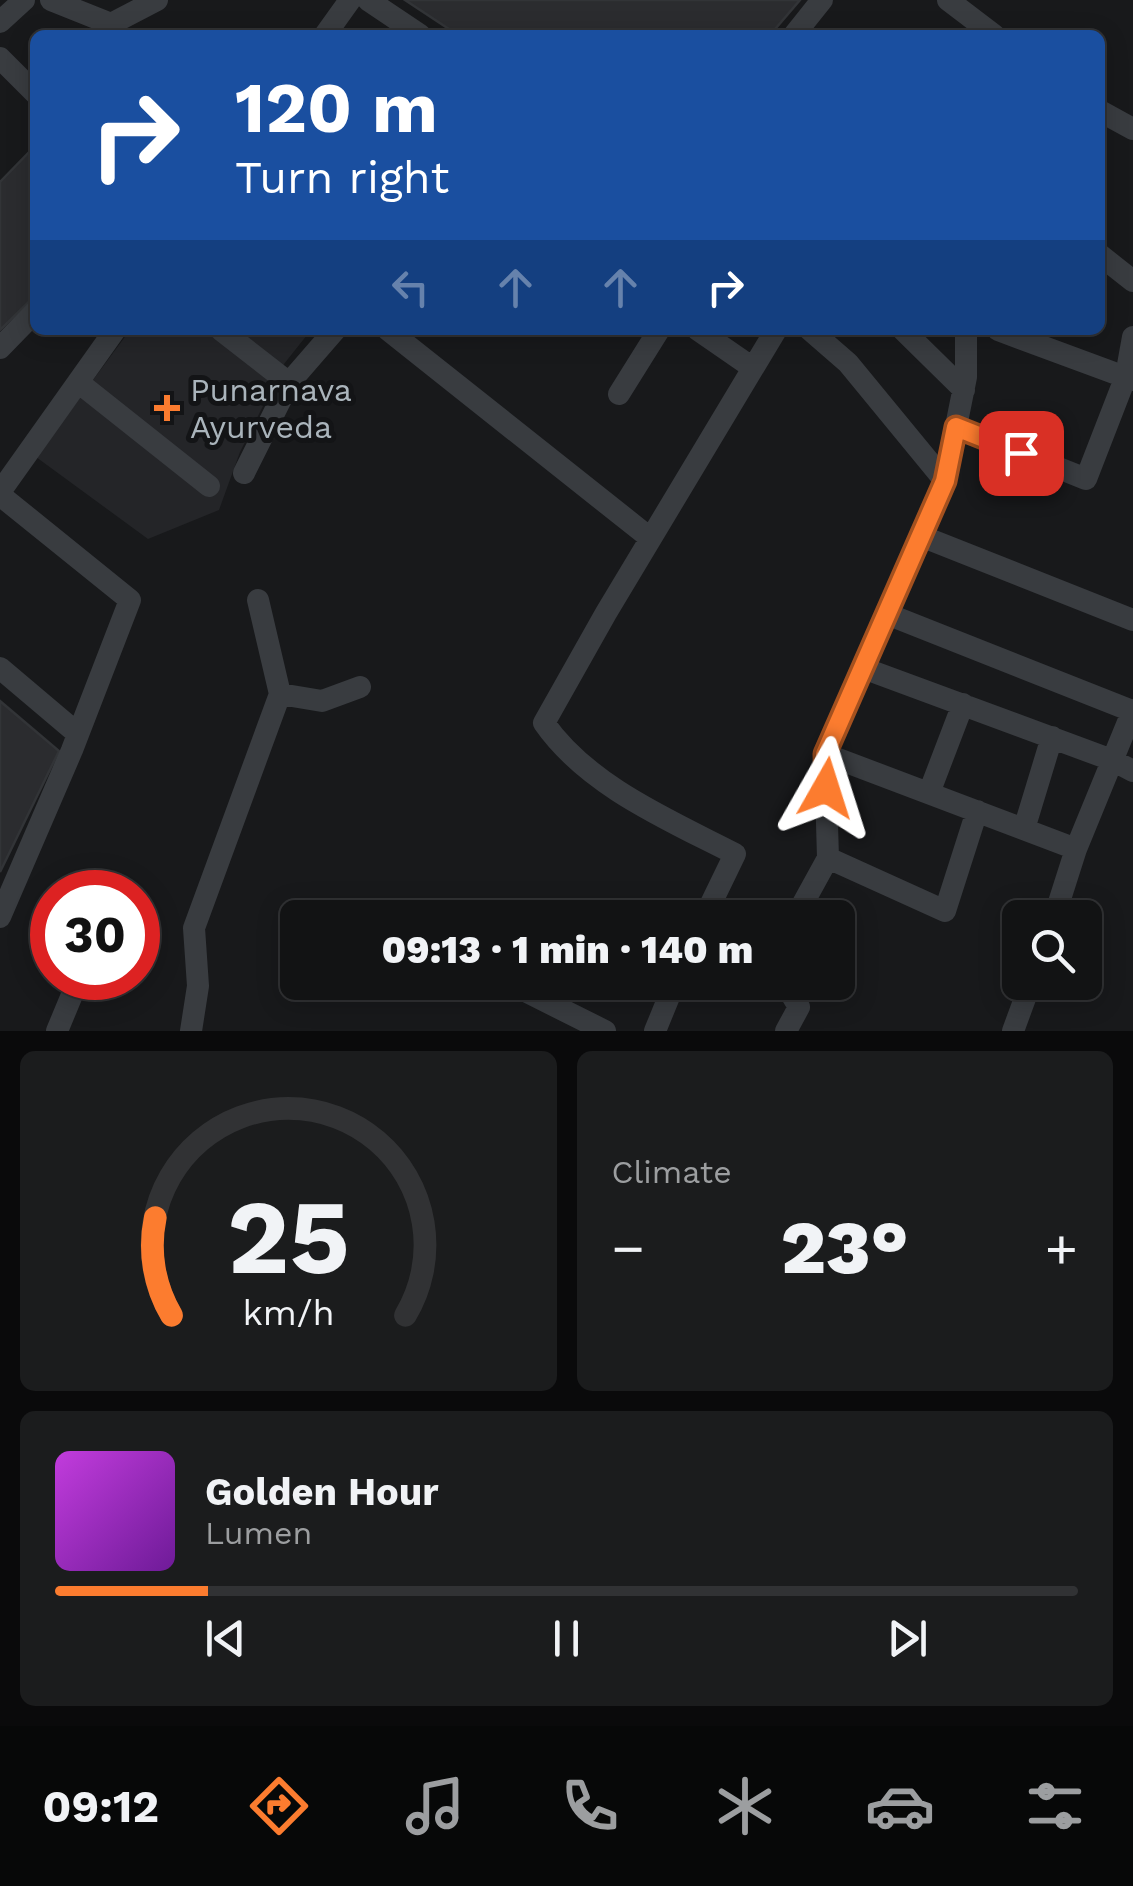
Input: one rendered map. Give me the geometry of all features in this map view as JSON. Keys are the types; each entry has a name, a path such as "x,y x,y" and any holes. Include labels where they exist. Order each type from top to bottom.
{"street":[{"path":"0,22 24,0"},
{"path":"52,0 111,24 157,0"},
{"path":"329,30 350,0"},
{"path":"368,0 413,30"},
{"path":"798,30 822,0"},
{"path":"948,0 987,30"},
{"path":"0,58 30,88"},
{"path":"1105,113 1133,130"},
{"path":"1105,259 1133,281"},
{"path":"0,348 30,317"},
{"path":"0,918 130,600 0,493 111,335"},
{"path":"228,335 289,382"},
{"path":"244,473 289,382 331,335"},
{"path":"394,335 650,538"},
{"path":"619,394 656,335"},
{"path":"705,335 753,368"},
{"path":"713,900 735,854 640,804 560,747 544,723 773,335"},
{"path":"816,335 848,364 945,481"},
{"path":"908,335 964,390"},
{"path":"805,900 828,858 825,754 945,481 964,390 966,335"},
{"path":"1012,335 1130,378"},
{"path":"956,427 1086,479 1130,378 1133,336"},
{"path":"78,382 209,486"},
{"path":"921,536 1133,620"},
{"path":"192,1031 198,986 194,928 280,694 258,600"},
{"path":"886,614 1133,711 1123,766 1076,849 1060,900"},
{"path":"0,668 78,734"},
{"path":"863,668 1123,766"},
{"path":"280,694 322,701 360,687"},
{"path":"929,793 963,704"},
{"path":"1024,829 1052,737"},
{"path":"825,754 1076,849"},
{"path":"828,858 945,911 977,812"},
{"path":"57,1031 70,1000"},
{"path":"542,1000 605,1031"},
{"path":"654,1031 667,1000"},
{"path":"786,1031 799,1008 794,1000"},
{"path":"1013,1031 1025,1000"}],"shaded area":[{"name":"Punarnava Ayurveda","path":"126,335 307,335 284,364 240,452 219,510 148,539 36,457"}],"building":[{"path":"405,0 800,0 774,30 450,30"},
{"path":"30,151 30,301 0,330 0,182"},
{"path":"0,701 59,751 0,872"}],"place":[{"name":"Punarnava Ayurveda","path":"167,408"}],"route":[{"path":"826,788 825,754 945,481 956,427 1021,453"}]}
